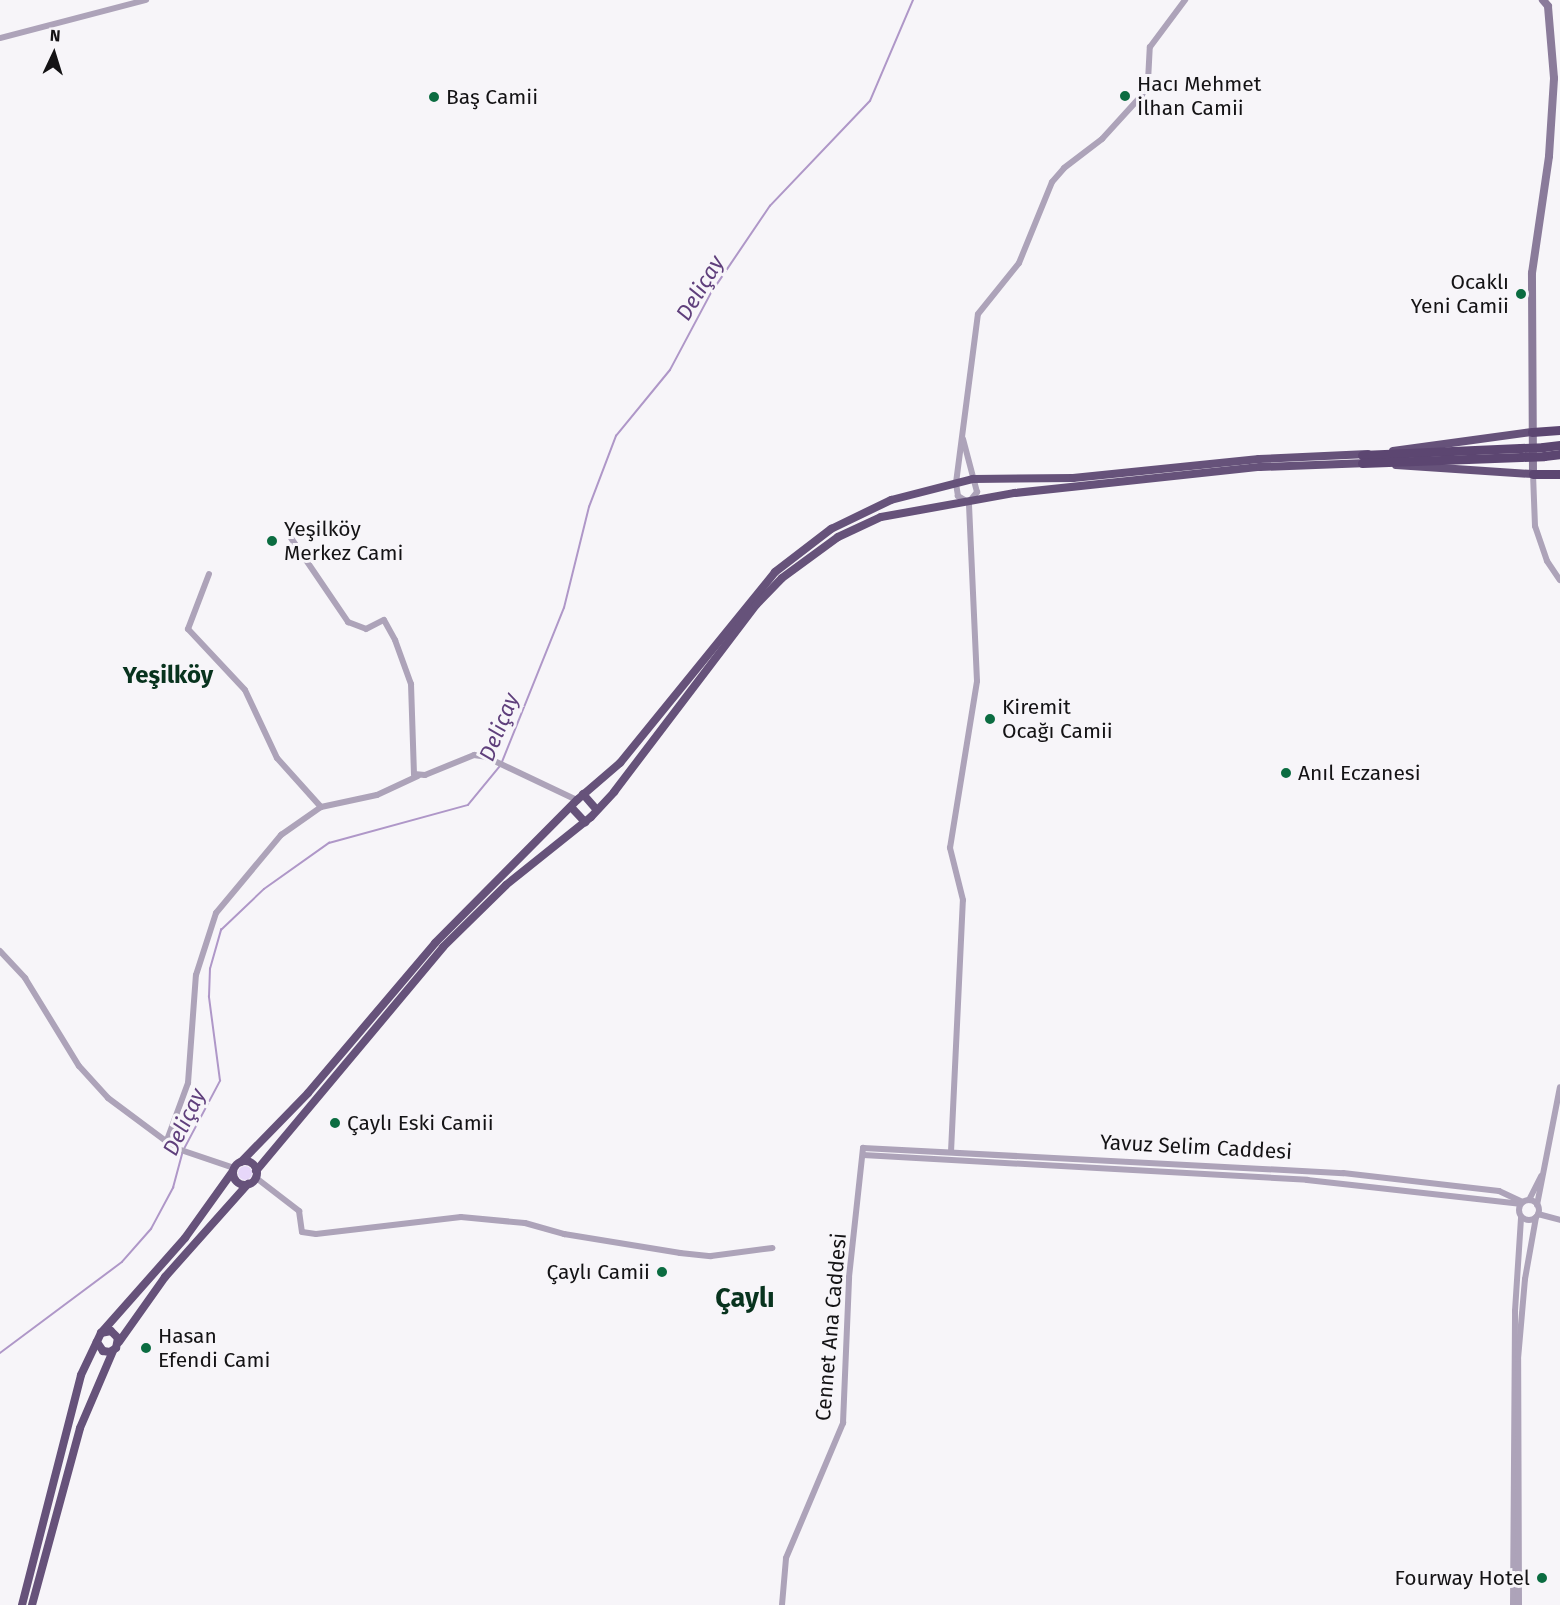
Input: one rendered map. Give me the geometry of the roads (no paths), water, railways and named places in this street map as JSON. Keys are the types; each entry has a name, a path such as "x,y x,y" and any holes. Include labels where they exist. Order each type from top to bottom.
{"highway":[{"path":"1362,459 1532,432 1560,430"},
{"path":"1544,451 1560,445"},
{"path":"32,1605 80,1428 113,1351 165,1277 248,1184 443,947 506,885 597,810 744,621 782,578 808,556 864,524 906,511 969,502 1172,475 1362,459 1544,451 1560,454"},
{"path":"22,1605 81,1375 101,1333 185,1238 234,1170 308,1093 435,943 577,800 620,763 749,600 801,550 831,529 891,500 973,478 1072,477 1259,459 1362,459 1533,474 1560,474"},
{"path":"577,800 597,810"},
{"path":"577,800 585,822"},
{"path":"241,1162 251,1163 256,1174"},
{"path":"234,1170 239,1183 248,1184"},
{"path":"101,1333 114,1332 119,1342"},
{"path":"97,1342 103,1351 113,1351"}],"main road":[{"path":"1533,474 1532,273 1557,91 1548,6 1543,0"}],"street":[{"path":"0,38 146,0"},
{"path":"969,502 958,496 956,483 978,314 1019,263 1052,182 1064,168 1102,139 1142,96 1148,81 1150,47 1185,0"},
{"path":"951,1152 963,900 950,848 977,681 969,502 977,492 963,439"},
{"path":"1533,474 1535,526 1547,561 1560,580"},
{"path":"291,538 348,621 366,629 384,620 395,640 411,684 411,765 418,776"},
{"path":"209,574 188,628 245,690 277,758 321,807"},
{"path":"167,1140 188,1083 196,975 211,922 281,835 321,807 377,795 418,776 474,755 494,760 577,800"},
{"path":"0,951 25,978 90,1080 108,1098 176,1148 234,1170"},
{"path":"1516,1383 1525,1279 1560,1087"},
{"name":"Yavuz Selim Caddesi","path":"863,1148 1229,1164 1499,1191 1524,1202"},
{"name":"Cennet Ana Caddesi","path":"782,1605 782,1573 786,1558 843,1423 849,1276 863,1148"},
{"name":"Yavuz Selim Caddesi","path":"862,1155 1363,1184 1524,1202"},
{"path":"1229,1164 1229,1176"},
{"path":"1516,1602 1516,1383 1521,1216 1524,1202 1543,1173"},
{"path":"256,1174 299,1211 302,1232 316,1234 461,1218 525,1223 564,1234 711,1256 772,1248"},
{"path":"1524,1202 1538,1205"},
{"path":"1521,1216 1530,1220 1537,1216 1560,1220"}],"waterway":[{"name":"Deliçay","path":"502,762 564,608 589,507 616,436 670,370 711,293 770,206 870,101 913,0"},
{"name":"Deliçay","path":"184,1149 220,1081 209,997 210,969 221,930 264,889 329,843 468,805 500,766"},
{"name":"Deliçay","path":"0,1353 122,1262 151,1229 173,1188 182,1154"}],"place":[{"name":"Hacı Mehmet İlhan Camii","path":"1125,96"},
{"name":"Baş Camii","path":"434,97"},
{"name":"Ocaklı Yeni Camii","path":"1521,294"},
{"name":"Yeşilköy Merkez Cami","path":"272,541"},
{"name":"Kiremit Ocağı Camii","path":"990,719"},
{"name":"Anıl Eczanesi","path":"1286,773"},
{"name":"Çaylı Eski Camii","path":"335,1123"},
{"name":"Çaylı Camii","path":"662,1272"},
{"name":"Hasan Efendi Cami","path":"146,1348"},
{"name":"Fourway Hotel","path":"1542,1578"}],"district":[{"name":"Yeşilköy","path":"168,676"},
{"name":"Çaylı","path":"745,1299"}]}
